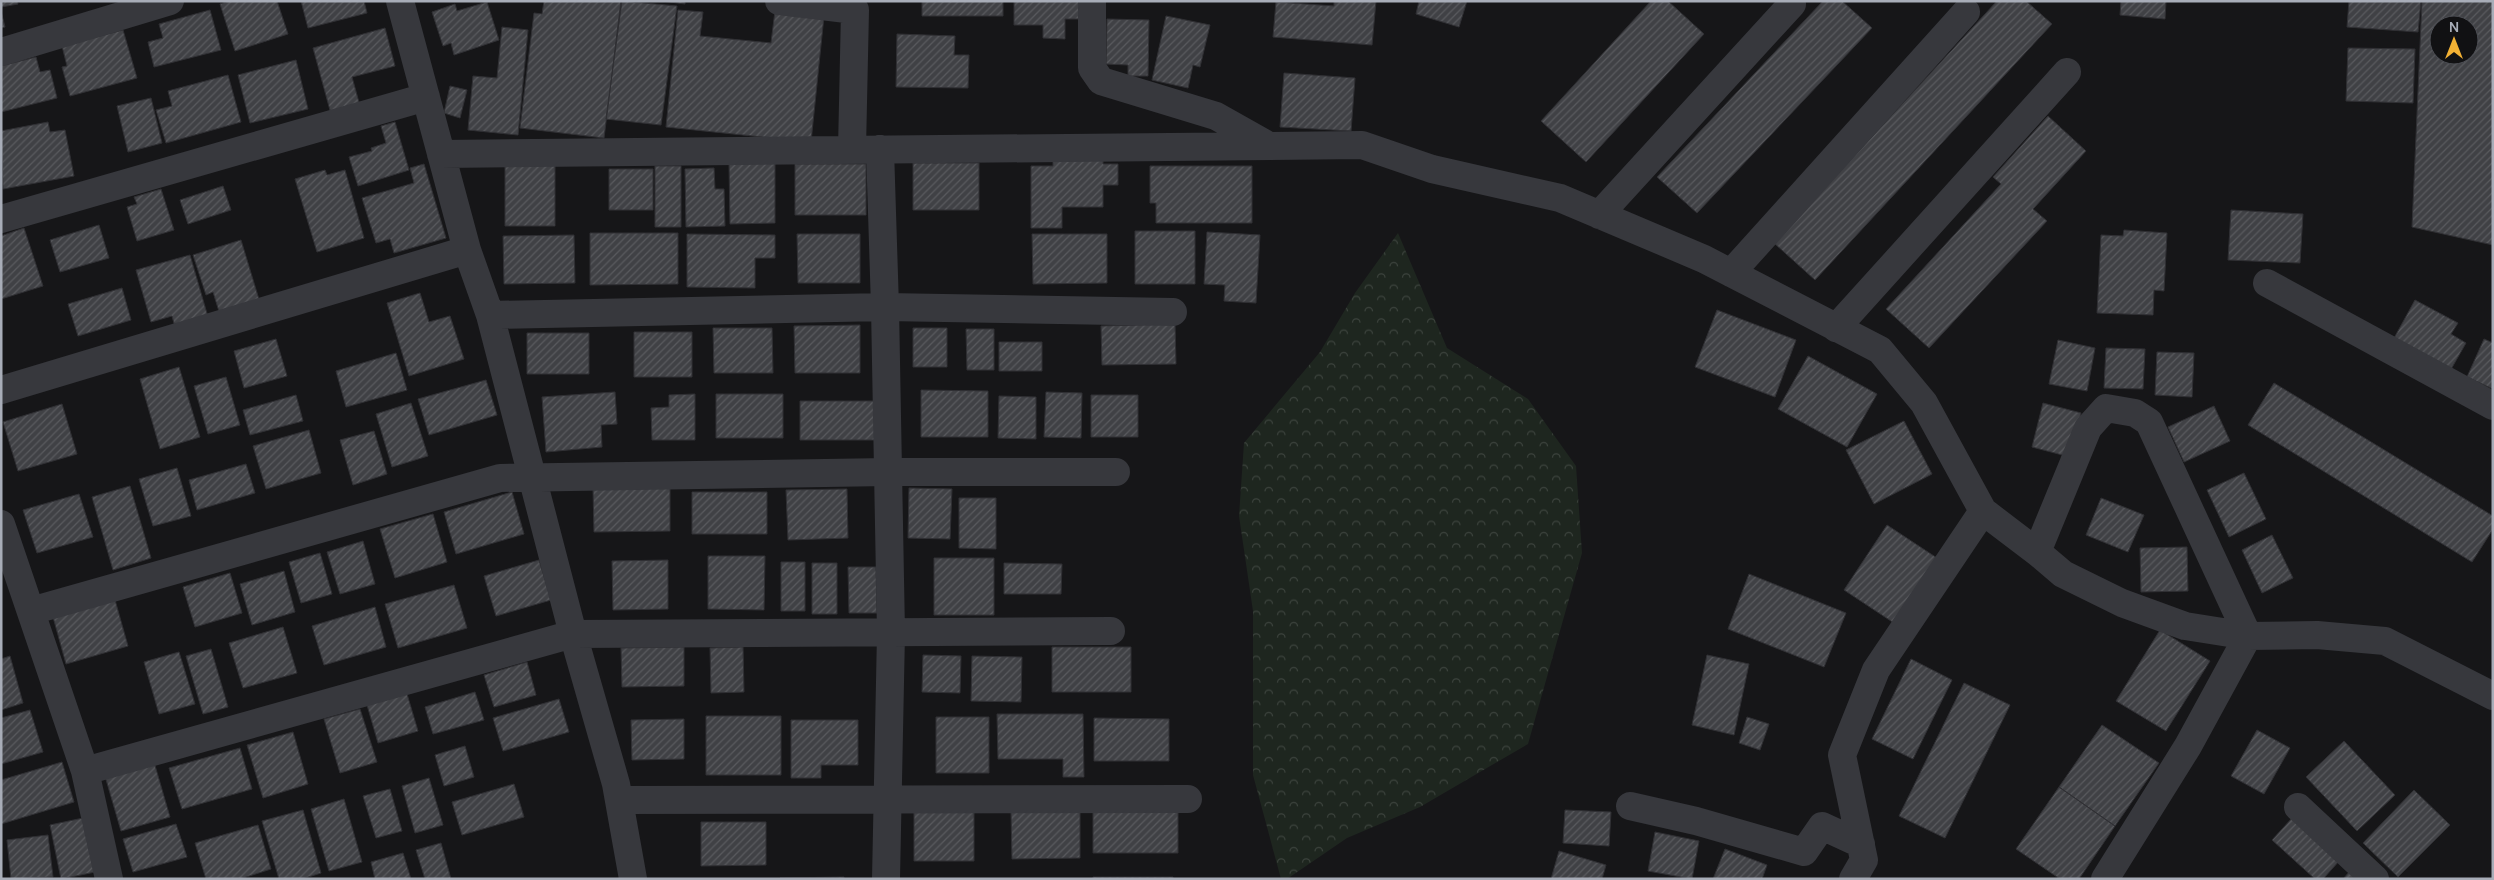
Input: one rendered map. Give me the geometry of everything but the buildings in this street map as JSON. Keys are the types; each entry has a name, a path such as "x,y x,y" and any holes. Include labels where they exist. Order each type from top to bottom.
{"street":[{"path":"1,52 170,1"},
{"path":"400,1 467,250 490,315 573,634 619,800 633,879"},
{"path":"779,1 855,10 852,149"},
{"path":"1092,1 1092,68 1101,80 1136,93 1216,116 1265,144"},
{"path":"1599,215 1792,4"},
{"path":"1731,273 1966,12"},
{"path":"1836,328 2067,72"},
{"path":"1,219 426,97"},
{"path":"441,154 1265,144 1362,145 1432,169 1560,198 1704,259 1880,350 1924,403 1983,511 2063,574 2122,603 2185,626 2248,636 2318,635 2385,641 2493,696"},
{"path":"880,149 891,633 886,879"},
{"path":"1,390 467,250"},
{"path":"2267,283 2493,406"},
{"path":"490,315 885,307 1173,312"},
{"path":"2037,552 2088,428 2106,408 2135,413 2149,422 2248,636"},
{"path":"31,611 500,478 888,472 1116,472"},
{"path":"1853,879 1864,860 1842,754 1876,670 1983,511"},
{"path":"1,524 86,771 109,879"},
{"path":"86,771 573,634 1112,631"},
{"path":"2105,879 2188,746 2248,636"},
{"path":"619,800 888,798 1188,800"},
{"path":"1630,806 1696,821 1804,852 1822,826 1860,844"},
{"path":"2298,807 2376,879"}],"green space":[{"path":"1398,233 1447,348 1528,399 1576,466 1582,553 1528,744 1420,807 1347,838 1287,879 1281,879 1253,775 1253,611 1239,516 1244,443 1320,352 1355,293"}]}
